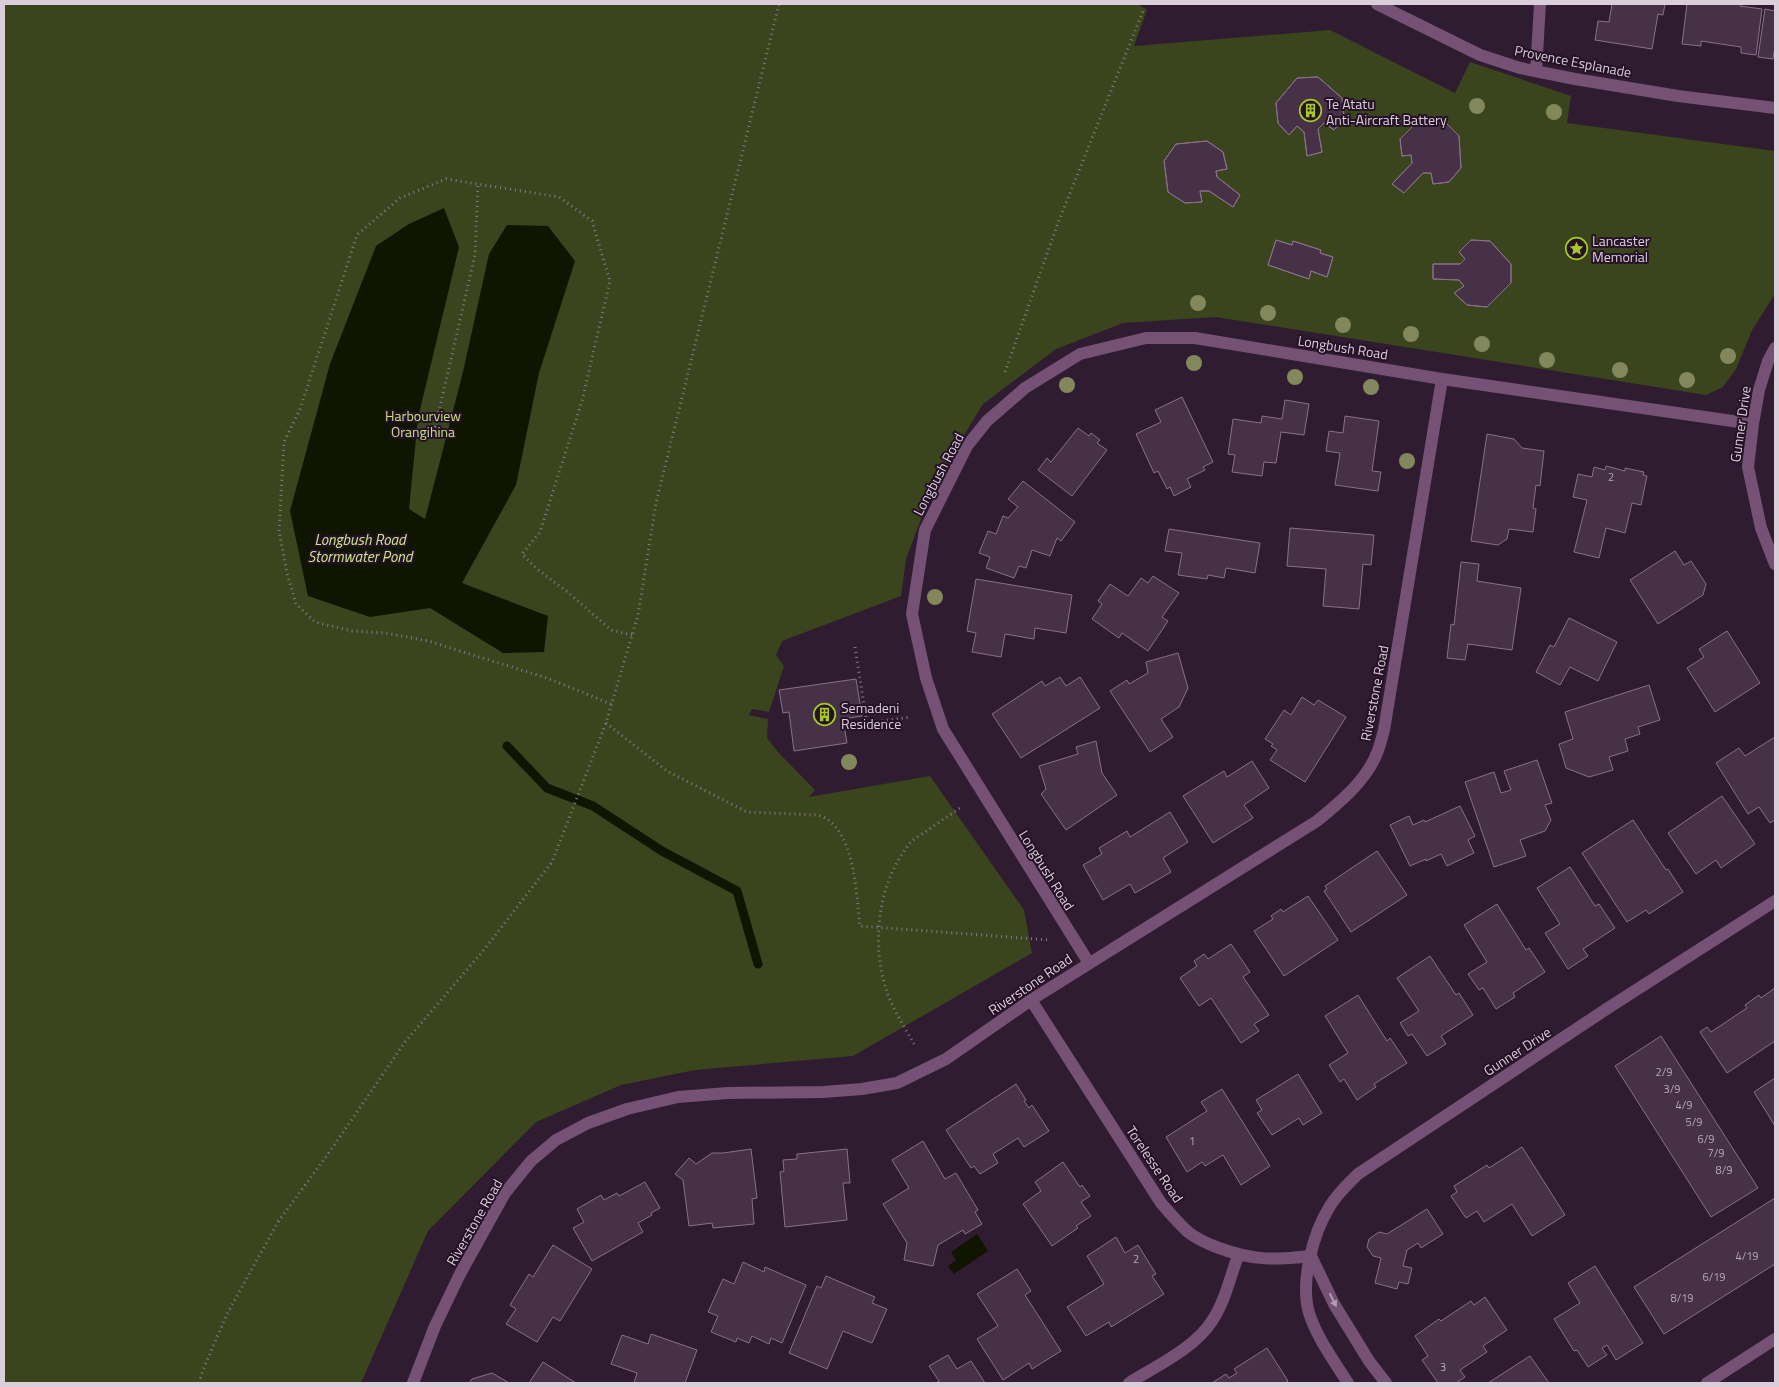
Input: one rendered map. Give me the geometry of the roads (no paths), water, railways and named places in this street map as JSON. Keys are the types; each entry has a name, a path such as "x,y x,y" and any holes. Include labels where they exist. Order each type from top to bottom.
{"street":[{"name":"Provence Esplanade","path":"1377,4 1480,55 1536,71 1678,96 1775,108"},
{"path":"1536,71 1540,4"},
{"name":"Longbush Road","path":"1089,964 943,729 926,678 912,614 925,530 967,446 987,421 1025,388 1080,354 1146,338 1194,338 1442,379 1752,424"},
{"name":"Gunner Drive","path":"1775,348 1768,361 1752,424 1748,467 1761,528 1775,564"},
{"name":"Riverstone Road","path":"414,1383 435,1326 460,1274 505,1193 531,1161 556,1140 588,1123 627,1109 678,1097 728,1093 832,1091 862,1089 897,1083 946,1059 1031,1000 1317,821 1342,801 1361,780 1377,754 1384,730 1442,379"},
{"name":"Gunner Drive","path":"1348,1383 1326,1348 1310,1314 1305,1293 1315,1238 1330,1205 1341,1191 1358,1174 1608,1008 1775,901"},
{"name":"Torelesse Road","path":"1031,1000 1161,1203 1179,1224 1190,1234 1208,1244 1238,1256 1272,1260 1311,1256"},
{"path":"1129,1383 1195,1340 1212,1321 1238,1256"},
{"path":"1311,1256 1339,1312 1369,1361 1386,1383"},
{"path":"1707,1383 1775,1340"}],"water":[{"name":"Longbush Road Stormwater Pond","path":"444,208 459,247 418,418 409,509 425,519 463,372 489,254 507,225 548,226 575,261 539,373 516,485 462,583 548,616 544,652 503,653 430,608 370,617 308,596 290,511 330,364 376,246 409,224"},
{"path":"977,1234 988,1251 954,1274 948,1266 956,1260 951,1252"}],"waterway":[{"path":"507,746 547,788 593,806 662,851 737,891 758,964"}],"place":[{"name":"Te Atatu Anti-Aircraft Battery","path":"1310,111"},
{"name":"Lancaster Memorial","path":"1576,248"},
{"name":"Semadeni Residence","path":"825,715"}],"park label":[{"name":"Harbourview Orangihina","path":"423,424"}]}
